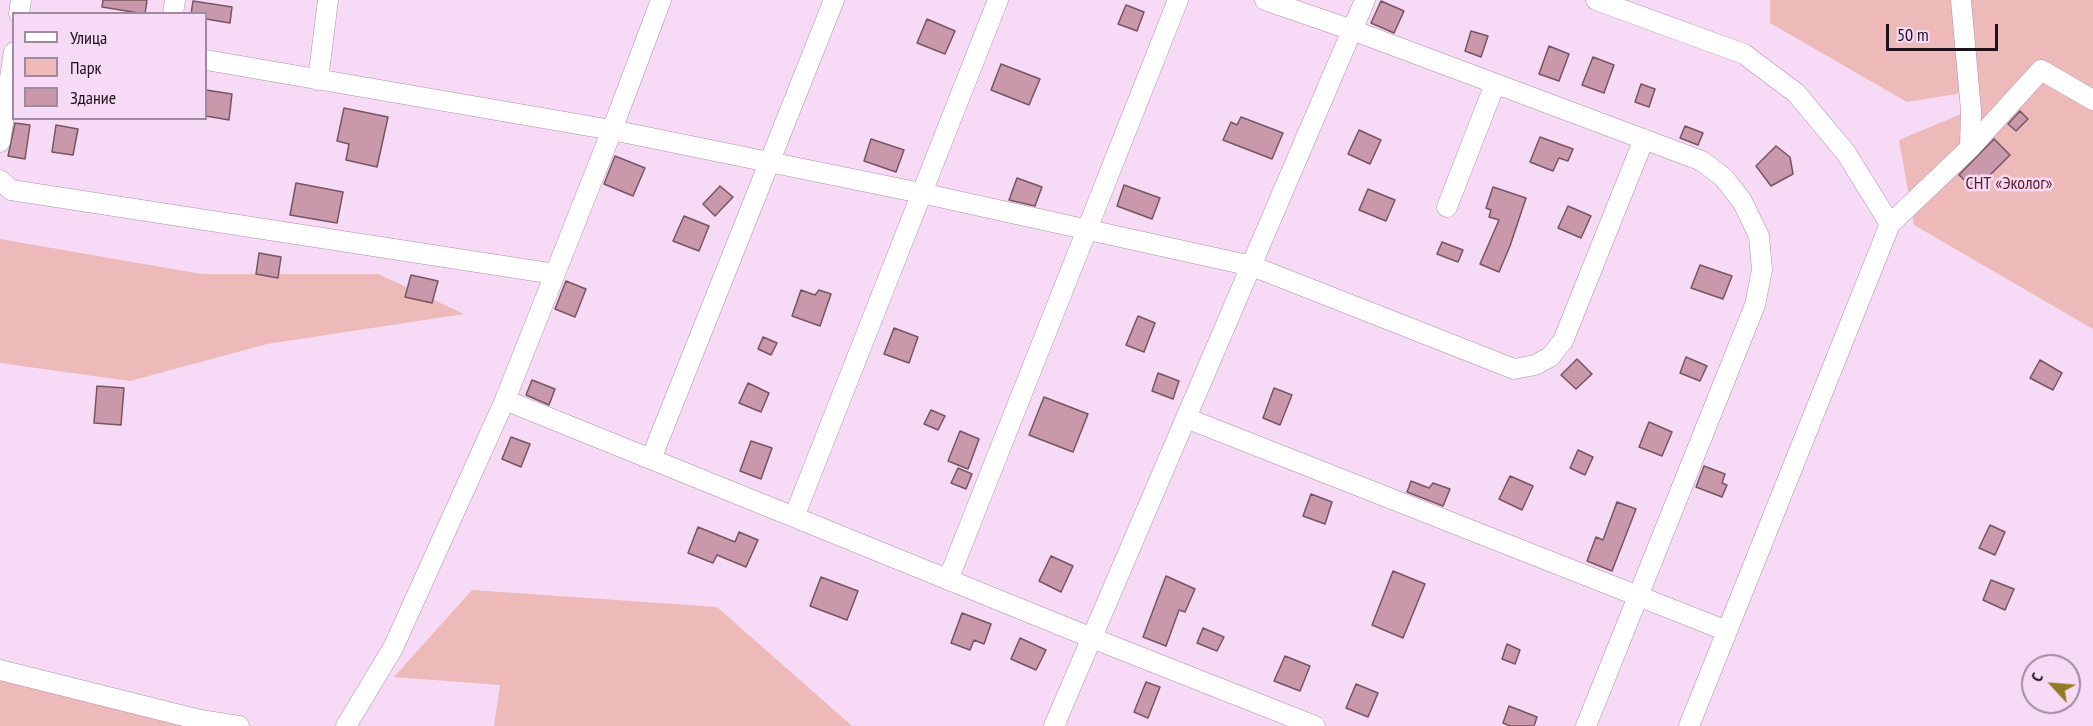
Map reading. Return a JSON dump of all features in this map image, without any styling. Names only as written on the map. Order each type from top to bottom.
[{"type":"street","points":[[318,80],[328,0]]},
{"type":"street","points":[[346,726],[393,648],[505,400],[661,0]]},
{"type":"street","points":[[651,459],[834,0]]},
{"type":"street","points":[[794,517],[998,0]]},
{"type":"street","points":[[948,580],[1178,0]]},
{"type":"street","points":[[1266,0],[1702,161],[1724,178],[1742,201],[1759,236],[1762,270],[1755,305],[1586,726]]},
{"type":"street","points":[[1054,726],[1365,0]]},
{"type":"street","points":[[1596,0],[1744,54],[1796,93],[1846,153],[1890,224]]},
{"type":"street","points":[[1961,0],[1971,110],[1970,148]]},
{"type":"street","points":[[207,60],[612,130],[1252,266],[1514,369],[1535,365],[1550,357],[1563,341],[1644,139]]},
{"type":"street","points":[[0,142],[12,65]]},
{"type":"street","points":[[1689,726],[1890,224],[1970,148],[2042,70],[2093,100]]},
{"type":"street","points":[[1447,207],[1495,84]]},
{"type":"street","points":[[0,180],[11,190],[555,274]]},
{"type":"street","points":[[505,400],[1315,726]]},
{"type":"street","points":[[1186,418],[1727,631]]},
{"type":"street","points":[[0,670],[200,720],[239,726]]},
{"type":"green space","name":"СНТ «Эколог»","points":[[1770,0],[2093,0],[2093,329],[1914,225],[1899,140],[1971,110],[1969,92],[1907,102],[1770,23]]},
{"type":"green space","points":[[0,239],[201,274],[378,274],[464,314],[267,344],[130,381],[0,363]]},
{"type":"green space","points":[[472,590],[717,607],[852,726],[494,726],[500,685],[394,677]]},
{"type":"green space","points":[[0,674],[252,726],[0,726]]},
{"type":"building","points":[[103,0],[147,0],[145,12],[102,7]]},
{"type":"building","points":[[193,1],[232,7],[230,23],[207,19],[207,12],[191,12]]},
{"type":"building","points":[[1381,1],[1404,11],[1394,33],[1371,23]]},
{"type":"building","points":[[1126,5],[1144,12],[1137,31],[1118,24]]},
{"type":"building","points":[[927,19],[955,31],[945,54],[917,43]]},
{"type":"building","points":[[1471,31],[1488,36],[1481,57],[1465,51]]},
{"type":"building","points":[[1549,46],[1569,54],[1559,81],[1539,74]]},
{"type":"building","points":[[1593,57],[1614,65],[1604,93],[1582,85]]},
{"type":"building","points":[[1001,64],[1040,79],[1029,105],[991,90]]},
{"type":"building","points":[[1641,84],[1655,89],[1649,107],[1635,102]]},
{"type":"building","points":[[207,90],[232,94],[229,120],[207,116]]},
{"type":"building","points":[[344,108],[388,117],[377,167],[346,160],[349,144],[337,141]]},
{"type":"building","points":[[2020,111],[2028,119],[2016,131],[2008,124]]},
{"type":"building","points":[[1241,117],[1283,133],[1272,159],[1223,140],[1231,122],[1237,125]]},
{"type":"building","points":[[15,123],[30,125],[25,159],[8,156]]},
{"type":"building","points":[[56,125],[78,129],[73,155],[52,152]]},
{"type":"building","points":[[1685,126],[1703,133],[1698,145],[1680,138]]},
{"type":"building","points":[[1359,130],[1381,140],[1370,164],[1348,154]]},
{"type":"building","points":[[1540,137],[1573,149],[1568,161],[1559,158],[1553,171],[1530,162]]},
{"type":"building","points":[[871,139],[904,150],[896,172],[864,161]]},
{"type":"building","points":[[1994,139],[2010,155],[1975,190],[1959,175]]},
{"type":"building","points":[[1776,146],[1790,157],[1793,174],[1771,186],[1756,166]]},
{"type":"building","points":[[615,156],[645,168],[633,196],[604,184]]},
{"type":"building","points":[[1017,178],[1042,187],[1035,206],[1009,200]]},
{"type":"building","points":[[296,183],[343,192],[337,223],[290,215]]},
{"type":"building","points":[[1124,185],[1160,198],[1152,219],[1117,206]]},
{"type":"building","points":[[720,186],[733,197],[715,216],[703,204]]},
{"type":"building","points":[[1493,187],[1526,198],[1499,272],[1480,264],[1499,220],[1489,217],[1491,210],[1486,208]]},
{"type":"building","points":[[1368,189],[1395,200],[1386,221],[1359,210]]},
{"type":"building","points":[[1568,206],[1591,216],[1581,238],[1558,228]]},
{"type":"building","points":[[684,216],[709,226],[699,251],[673,241]]},
{"type":"building","points":[[1442,242],[1463,250],[1458,262],[1437,254]]},
{"type":"building","points":[[259,253],[281,257],[278,278],[256,274]]},
{"type":"building","points":[[1700,265],[1732,276],[1723,299],[1691,288]]},
{"type":"building","points":[[411,275],[438,281],[432,303],[405,297]]},
{"type":"building","points":[[566,281],[586,289],[575,317],[555,309]]},
{"type":"building","points":[[801,290],[815,295],[819,290],[831,294],[820,326],[792,316]]},
{"type":"building","points":[[1138,316],[1155,323],[1144,352],[1126,345]]},
{"type":"building","points":[[894,328],[918,337],[909,363],[884,354]]},
{"type":"building","points":[[763,337],[777,343],[771,355],[758,349]]},
{"type":"building","points":[[1686,357],[1707,366],[1700,381],[1680,373]]},
{"type":"building","points":[[1577,359],[1592,374],[1576,389],[1561,375]]},
{"type":"building","points":[[2040,360],[2062,373],[2053,390],[2030,378]]},
{"type":"building","points":[[1158,373],[1179,381],[1173,399],[1152,391]]},
{"type":"building","points":[[532,380],[555,389],[549,405],[526,395]]},
{"type":"building","points":[[748,383],[769,393],[761,412],[739,403]]},
{"type":"building","points":[[97,386],[124,388],[121,425],[94,423]]},
{"type":"building","points":[[1274,388],[1292,395],[1280,425],[1263,418]]},
{"type":"building","points":[[1044,397],[1088,414],[1073,452],[1029,435]]},
{"type":"building","points":[[931,410],[945,416],[938,430],[924,424]]},
{"type":"building","points":[[1649,422],[1672,432],[1662,456],[1639,447]]},
{"type":"building","points":[[960,431],[979,439],[968,469],[948,461]]},
{"type":"building","points":[[511,437],[530,444],[521,467],[502,459]]},
{"type":"building","points":[[751,441],[772,448],[761,479],[740,471]]},
{"type":"building","points":[[1578,450],[1593,457],[1585,475],[1570,468]]},
{"type":"building","points":[[1704,466],[1725,474],[1722,483],[1727,485],[1722,497],[1696,487]]},
{"type":"building","points":[[958,468],[972,474],[966,489],[951,483]]},
{"type":"building","points":[[1510,476],[1533,486],[1522,510],[1499,499]]},
{"type":"building","points":[[1411,481],[1429,488],[1433,483],[1450,489],[1443,506],[1407,492]]},
{"type":"building","points":[[1311,494],[1332,502],[1325,524],[1303,516]]},
{"type":"building","points":[[1617,502],[1636,509],[1612,571],[1587,561],[1596,537],[1603,540]]},
{"type":"building","points":[[1990,525],[2005,532],[1995,555],[1979,548]]},
{"type":"building","points":[[698,527],[735,542],[739,532],[758,540],[746,567],[717,555],[713,563],[688,553]]},
{"type":"building","points":[[1051,556],[1073,566],[1061,592],[1039,581]]},
{"type":"building","points":[[1393,571],[1425,584],[1403,638],[1372,625]]},
{"type":"building","points":[[1166,576],[1195,589],[1185,612],[1179,610],[1166,646],[1143,637]]},
{"type":"building","points":[[821,577],[858,591],[847,620],[810,606]]},
{"type":"building","points":[[1991,580],[2014,589],[2005,610],[1983,600]]},
{"type":"building","points":[[962,613],[991,624],[984,644],[974,640],[970,650],[951,643]]},
{"type":"building","points":[[1203,628],[1224,637],[1217,651],[1197,643]]},
{"type":"building","points":[[1020,638],[1046,650],[1036,670],[1011,659]]},
{"type":"building","points":[[1507,644],[1520,650],[1515,664],[1502,659]]},
{"type":"building","points":[[1285,656],[1310,666],[1300,691],[1274,681]]},
{"type":"building","points":[[1146,682],[1160,687],[1148,718],[1134,712]]},
{"type":"building","points":[[1356,684],[1378,693],[1368,717],[1346,708]]},
{"type":"building","points":[[1509,706],[1537,717],[1534,726],[1510,726],[1503,723]]}]
